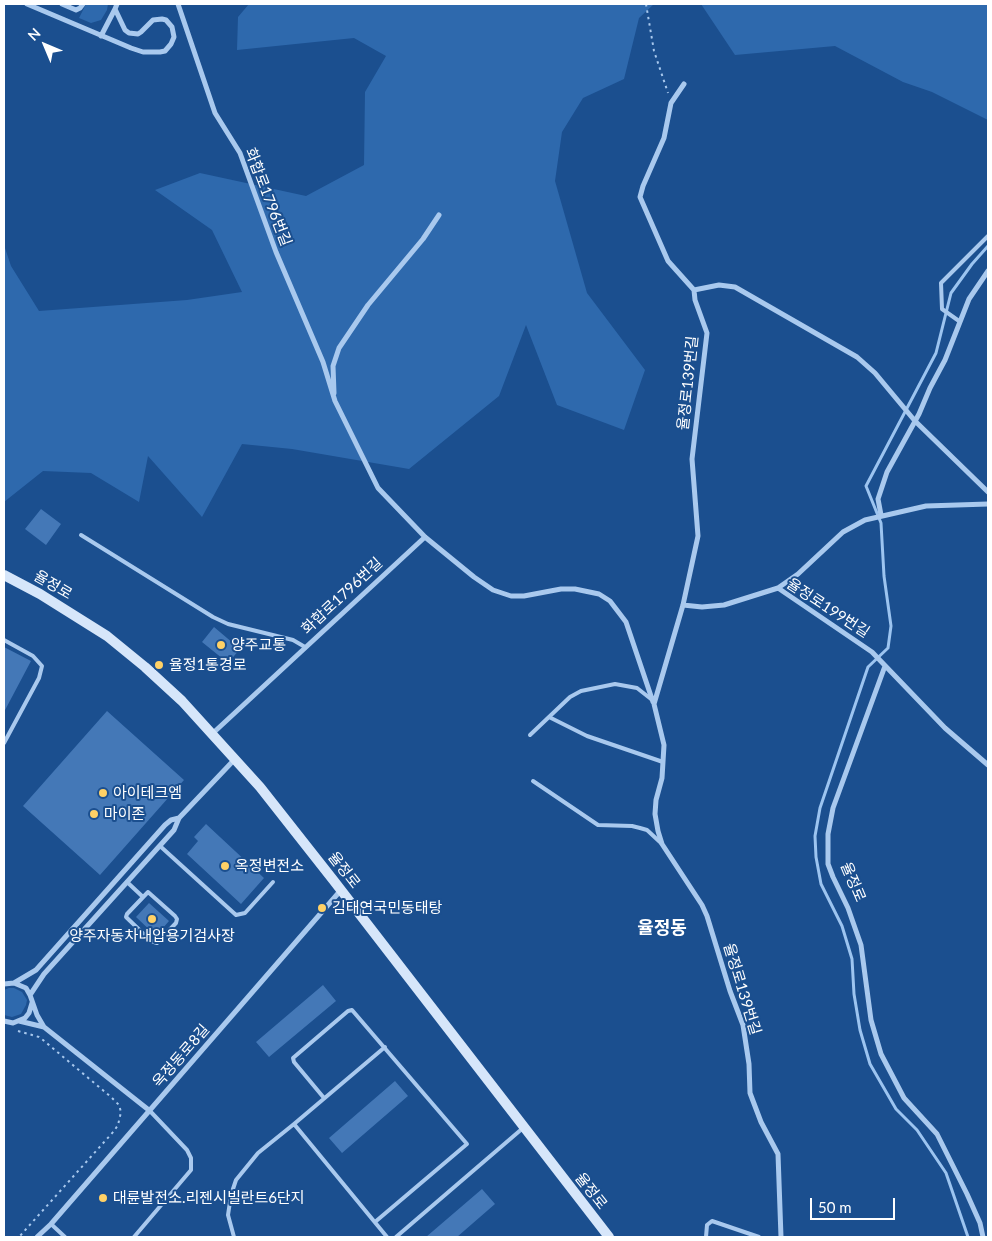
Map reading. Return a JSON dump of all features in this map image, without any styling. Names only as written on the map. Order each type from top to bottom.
[{"type":"main road","name":"율정로","points":[[4,575],[40,594],[107,636],[182,700],[260,787],[609,1237]]},
{"type":"street","points":[[28,4],[143,52],[165,51],[173,40],[172,27],[166,20],[157,18],[141,32],[133,34],[124,30],[121,26],[116,6]]},
{"type":"street","points":[[62,4],[76,10],[83,4]]},
{"type":"street","name":"화합로1796번길","points":[[178,4],[215,114],[240,152],[276,252],[323,362],[335,401],[378,488],[425,537],[493,590],[511,596],[524,596],[561,589],[575,589],[598,594],[610,601],[626,622],[654,703]]},
{"type":"street","points":[[102,36],[116,6]]},
{"type":"street","name":"율정로139번길","points":[[684,84],[672,103],[664,138],[640,197],[668,261],[694,290],[695,300],[707,332],[692,459],[698,536],[683,605],[654,703],[664,745],[662,778],[656,800],[655,814],[662,844],[704,911],[743,1025],[749,1064],[750,1093],[761,1122],[778,1154],[781,1237]]},
{"type":"street","name":"화합로1796번길","points":[[335,401],[333,366],[339,348],[368,305],[423,239],[439,216]]},
{"type":"street","points":[[881,515],[878,499],[887,472],[945,360],[969,300],[988,271]]},
{"type":"street","points":[[694,290],[719,285],[735,287],[857,357],[875,373],[914,420],[988,492]]},
{"type":"street","points":[[778,588],[798,574],[842,532],[865,520],[926,506],[988,504]]},
{"type":"street","name":"화합로1796번길","points":[[212,735],[425,537]]},
{"type":"street","name":"율정로199번길","points":[[683,605],[702,607],[724,605],[778,588],[872,652],[884,665]]},
{"type":"street","points":[[884,665],[945,728],[988,765]]},
{"type":"street","name":"율정로","points":[[884,665],[833,808],[828,834],[828,864],[832,877],[848,908],[861,945],[871,1020],[881,1054],[904,1098],[937,1134],[980,1223],[983,1237]]},
{"type":"street","points":[[4,1021],[13,1023],[19,1021],[29,1012],[31,997],[44,974],[174,830],[179,818],[234,760]]},
{"type":"street","points":[[14,983],[36,970],[166,823],[179,818]]},
{"type":"street","name":"옥정동로8길","points":[[37,1237],[51,1224],[150,1111],[341,890]]},
{"type":"street","points":[[5,983],[14,983],[26,988],[31,997],[36,1015],[44,1028],[150,1111]]},
{"type":"street","points":[[19,1021],[44,1028]]},
{"type":"lane","points":[[960,321],[942,309],[941,283],[988,236]]},
{"type":"lane","points":[[81,535],[213,617],[228,624],[293,640],[305,648]]},
{"type":"lane","points":[[4,640],[33,656],[42,666],[39,678],[4,743]]},
{"type":"lane","points":[[530,735],[577,692],[615,684],[637,688],[648,695],[654,703]]},
{"type":"lane","points":[[549,717],[587,736],[663,762]]},
{"type":"lane","name":"율정로139번길","points":[[533,781],[598,825],[632,826],[647,830],[662,844]]},
{"type":"lane","points":[[160,846],[236,915],[245,913],[273,882]]},
{"type":"lane","points":[[127,882],[143,897]]},
{"type":"lane","points":[[146,893],[150,893],[177,918],[176,923],[157,943],[151,941],[126,918],[127,914],[143,897],[146,893]]},
{"type":"lane","points":[[324,1098],[294,1062],[295,1055],[340,1017],[350,1010],[354,1011],[467,1144],[375,1222]]},
{"type":"lane","points":[[234,1237],[228,1215],[231,1195],[236,1180],[258,1153],[385,1047]]},
{"type":"lane","points":[[134,1237],[191,1170],[191,1158],[187,1150],[150,1111]]},
{"type":"lane","points":[[294,1124],[387,1237]]},
{"type":"lane","points":[[396,1237],[523,1128]]},
{"type":"lane","points":[[706,1237],[706,1225],[712,1220],[759,1237]]},
{"type":"lane","points":[[51,1224],[65,1237]]},
{"type":"path","points":[[646,4],[654,51],[672,103]]},
{"type":"path","points":[[16,1030],[43,1040],[111,1097],[119,1106],[121,1112],[118,1125],[114,1131],[19,1237]]},
{"type":"shaded area","points":[[86,4],[108,4],[101,20],[91,23],[79,18]]},
{"type":"shaded area","points":[[249,4],[654,4],[639,18],[624,79],[583,98],[562,132],[555,181],[587,293],[645,370],[624,430],[557,405],[526,325],[499,396],[409,469],[292,449],[242,444],[202,517],[148,456],[139,502],[91,473],[43,471],[4,502],[4,245],[11,266],[39,311],[187,300],[242,292],[212,230],[155,190],[200,173],[306,196],[364,165],[365,92],[386,56],[354,38],[237,50],[238,17]]},
{"type":"shaded area","points":[[701,4],[988,4],[988,120],[932,92],[903,82],[835,46],[735,55]]},
{"type":"shaded area","points":[[9,988],[22,992],[27,1000],[21,1014],[12,1017],[4,1015],[4,990]]},
{"type":"building","points":[[41,509],[61,524],[46,545],[25,529]]},
{"type":"building","name":"양주교통","points":[[214,627],[240,649],[228,663],[202,642]]},
{"type":"building","points":[[4,647],[31,661],[4,712]]},
{"type":"building","name":"아이테크엠","points":[[107,711],[184,780],[100,875],[23,806]]},
{"type":"building","name":"옥정변전소","points":[[206,824],[264,878],[241,904],[187,854],[198,841],[194,837]]},
{"type":"building","name":"양주자동차내압용기검사장","points":[[149,903],[169,921],[156,936],[136,917]]},
{"type":"building","points":[[323,985],[336,1001],[269,1057],[256,1042]]},
{"type":"building","points":[[395,1081],[408,1096],[342,1153],[329,1138]]},
{"type":"building","points":[[482,1189],[495,1204],[457,1237],[426,1237]]},
{"type":"waterway","points":[[968,1237],[946,1173],[917,1130],[896,1109],[870,1064],[860,1030],[854,994],[852,959],[842,926],[821,884],[816,857],[815,836],[820,808],[868,667],[888,648],[891,626],[884,576],[881,523],[866,486],[936,353],[951,293],[988,246]]},
{"type":"place","name":"양주교통","points":[[221,645]]},
{"type":"place","name":"율정1통경로","points":[[159,665]]},
{"type":"place","name":"아이테크엠","points":[[103,793]]},
{"type":"place","name":"마이존","points":[[94,814]]},
{"type":"place","name":"옥정변전소","points":[[225,866]]},
{"type":"place","name":"김태연국민동태탕","points":[[322,908]]},
{"type":"place","name":"양주자동차내압용기검사장","points":[[152,919]]},
{"type":"place","name":"대륜발전소.리젠시빌란트6단지","points":[[103,1198]]},
{"type":"district","name":"율정동","points":[[662,928]]}]
